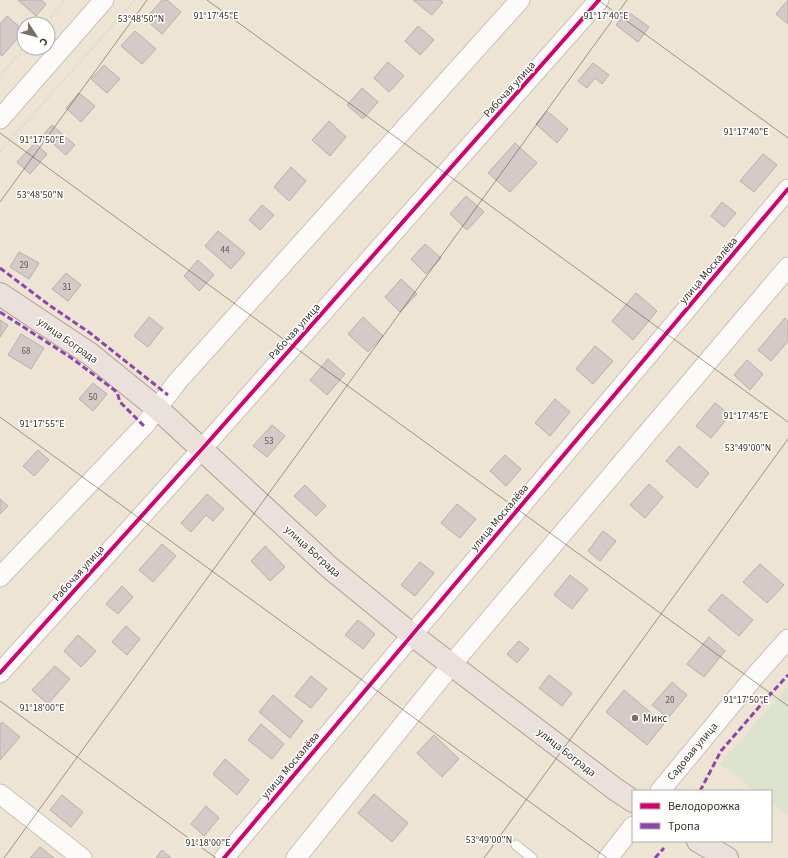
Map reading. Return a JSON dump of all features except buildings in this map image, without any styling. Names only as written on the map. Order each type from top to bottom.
[{"type":"main road","name":"улица Бограда","points":[[0,294],[90,354],[158,409],[329,568],[412,634],[615,789],[632,800]]},
{"type":"main road","points":[[700,842],[727,858]]},
{"type":"street","points":[[0,119],[104,0]]},
{"type":"street","points":[[0,577],[144,426],[177,382],[520,0]]},
{"type":"street","name":"Рабочая улица","points":[[0,673],[202,449],[599,0]]},
{"type":"street","name":"улица Москалёва","points":[[224,858],[788,189]]},
{"type":"street","points":[[296,858],[452,664],[788,267]]},
{"type":"street","name":"Садовая улица","points":[[661,790],[755,676],[788,639]]},
{"type":"street","points":[[0,794],[82,858]]},
{"type":"street","points":[[608,858],[632,827]]},
{"type":"lane","points":[[516,845],[532,858]]},
{"type":"path","points":[[51,16],[66,0]]},
{"type":"path","points":[[0,151],[135,0]]},
{"type":"path","points":[[0,75],[17,56]]},
{"type":"green space","points":[[788,686],[788,815],[772,803],[772,790],[755,790],[720,764]]},
{"type":"marked path","points":[[0,268],[49,305],[90,333],[168,395]]},
{"type":"marked path","points":[[0,312],[70,357],[117,392],[120,402],[144,426]]},
{"type":"marked path","points":[[701,790],[721,751],[788,675]]},
{"type":"marked path","points":[[655,858],[664,848]]},
{"type":"cycle path","points":[[0,673],[202,449],[599,0]]},
{"type":"cycle path","points":[[224,858],[788,189]]},
{"type":"place","name":"Микс","points":[[635,718]]}]
